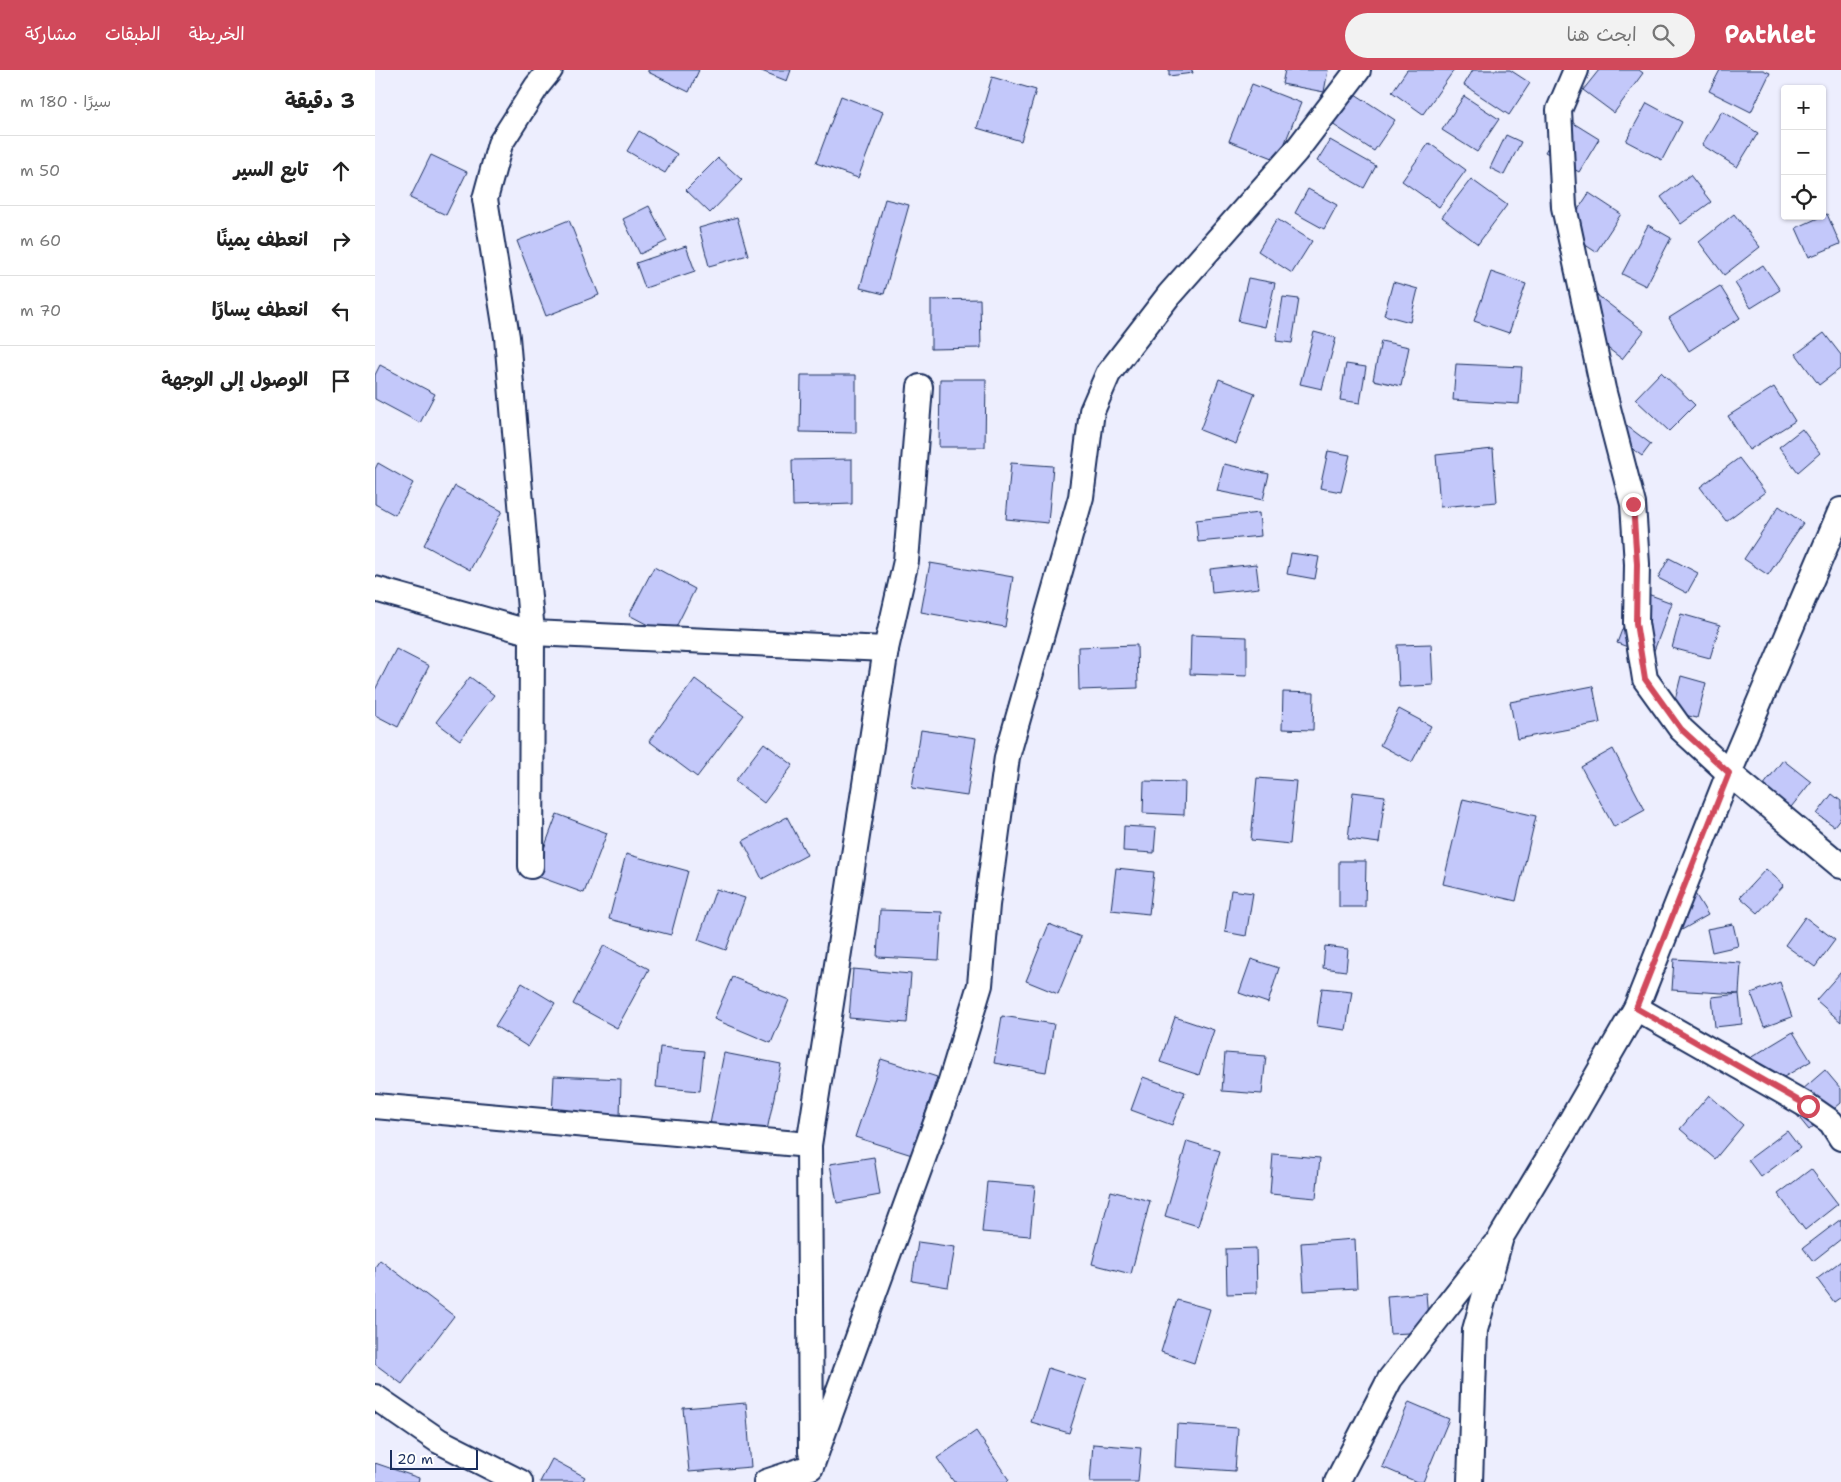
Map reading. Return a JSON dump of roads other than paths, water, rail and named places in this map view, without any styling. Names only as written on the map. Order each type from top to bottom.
[{"type":"street","points":[[531,866],[532,633],[507,337],[485,198],[499,144],[537,86],[550,70]]},
{"type":"street","points":[[812,1475],[949,1087],[980,985],[987,905],[1007,757],[1081,497],[1092,412],[1109,374],[1163,303],[1297,152],[1358,70]]},
{"type":"street","points":[[1576,70],[1559,110],[1564,207],[1603,389],[1633,504],[1637,564],[1636,623],[1645,679],[1681,729],[1729,773],[1841,866]]},
{"type":"street","points":[[812,1475],[809,1145],[885,648],[906,561],[920,387]]},
{"type":"street","points":[[1337,1482],[1390,1379],[1501,1237],[1636,1008],[1729,773],[1841,510]]},
{"type":"street","points":[[375,589],[532,633],[885,648]]},
{"type":"street","points":[[1636,1008],[1808,1106],[1831,1122],[1841,1138]]},
{"type":"street","points":[[375,1106],[809,1145]]},
{"type":"street","points":[[1470,1482],[1475,1330],[1501,1237]]},
{"type":"street","points":[[375,1397],[439,1441],[520,1482]]},
{"type":"street","points":[[766,1482],[812,1475]]}]
